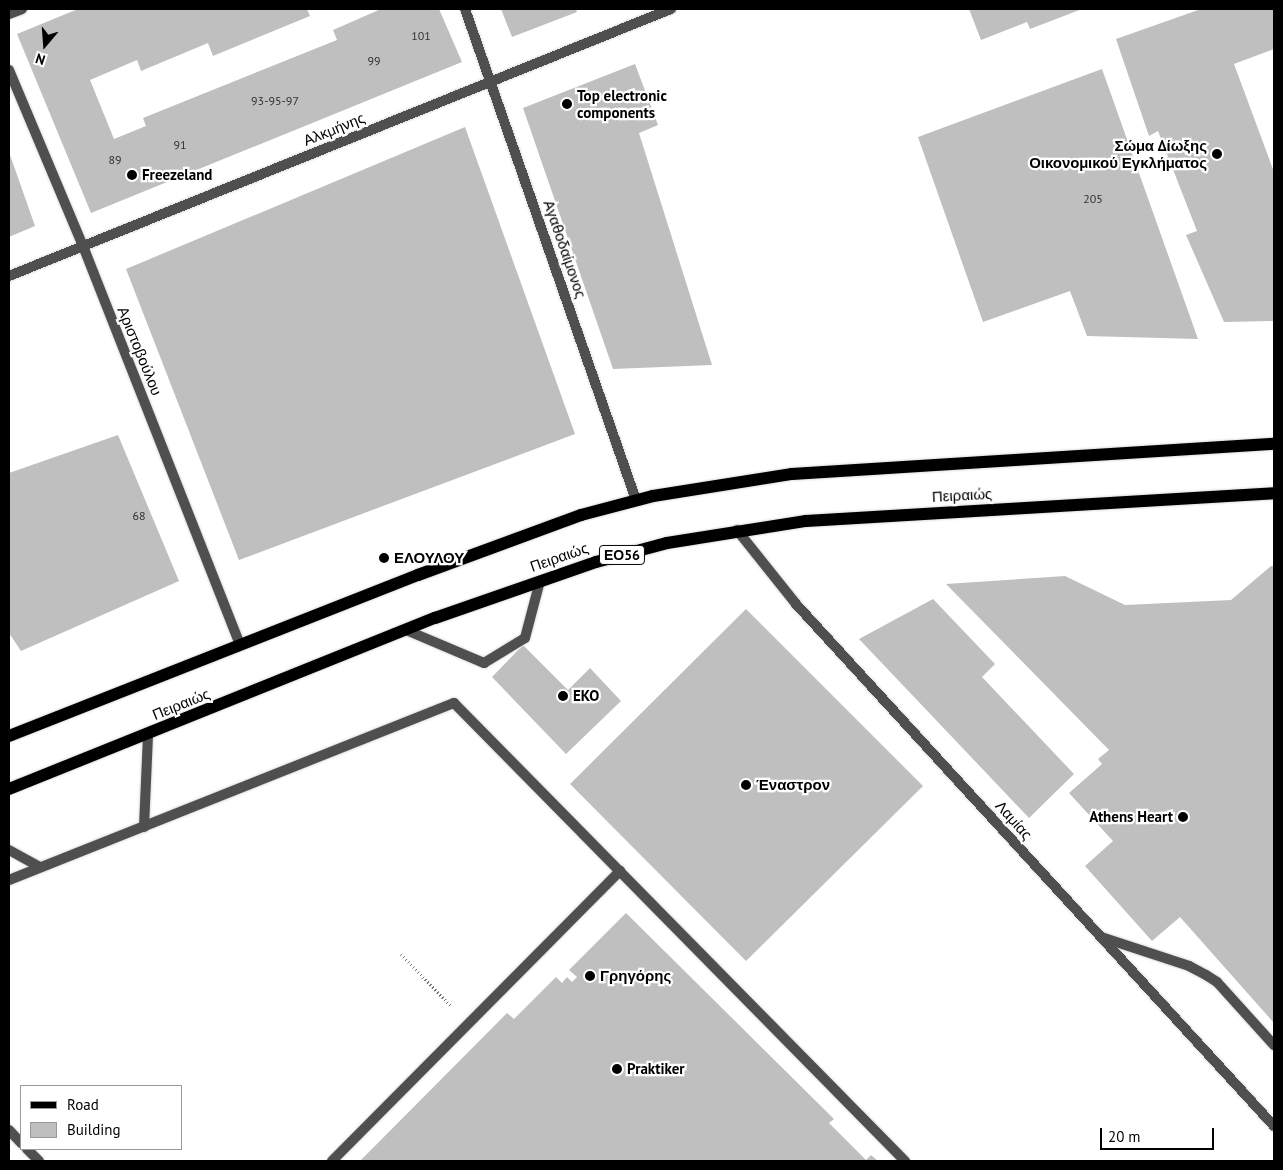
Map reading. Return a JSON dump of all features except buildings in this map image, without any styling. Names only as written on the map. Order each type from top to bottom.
[{"type":"main road","points":[[9,736],[503,543],[581,515],[636,500],[792,474],[1274,444]]},
{"type":"main road","name":"Πειραιώς","points":[[9,789],[406,630],[540,581],[667,543],[806,520],[1274,493]]},
{"type":"street","points":[[9,14],[22,9]]},
{"type":"street","name":"Αγαθοδαίμονος","points":[[466,9],[636,500]]},
{"type":"street","name":"Αλκμήνης","points":[[9,276],[671,9]]},
{"type":"street","name":"Αριστοβούλου","points":[[9,70],[83,246],[240,645]]},
{"type":"street","name":"Λαμίας","points":[[737,530],[796,604],[1274,1126]]},
{"type":"street","points":[[406,630],[484,663],[525,638],[540,581]]},
{"type":"street","points":[[9,880],[454,703],[905,1161]]},
{"type":"street","points":[[144,826],[148,734]]},
{"type":"street","points":[[9,850],[40,868]]},
{"type":"street","points":[[332,1161],[620,872]]},
{"type":"street","points":[[1101,937],[1206,975],[1217,982],[1274,1045]]},
{"type":"street","points":[[9,1130],[20,1142]]},
{"type":"street","points":[[28,1150],[38,1161]]},
{"type":"path","points":[[402,954],[468,1024]]},
{"type":"place","name":"Top electronic components","points":[[567,104]]},
{"type":"place","name":"Σώμα Δίωξης Οικονομικού Εγκλήματος","points":[[1217,154]]},
{"type":"place","name":"Freezeland","points":[[132,175]]},
{"type":"place","name":"ΕΛΟΥΛΟΥ","points":[[384,558]]},
{"type":"place","name":"EKO","points":[[563,696]]},
{"type":"place","name":"Έναστρον","points":[[746,785]]},
{"type":"place","name":"Athens Heart","points":[[1183,817]]},
{"type":"place","name":"Γρηγόρης","points":[[590,976]]},
{"type":"place","name":"Praktiker","points":[[617,1069]]}]
